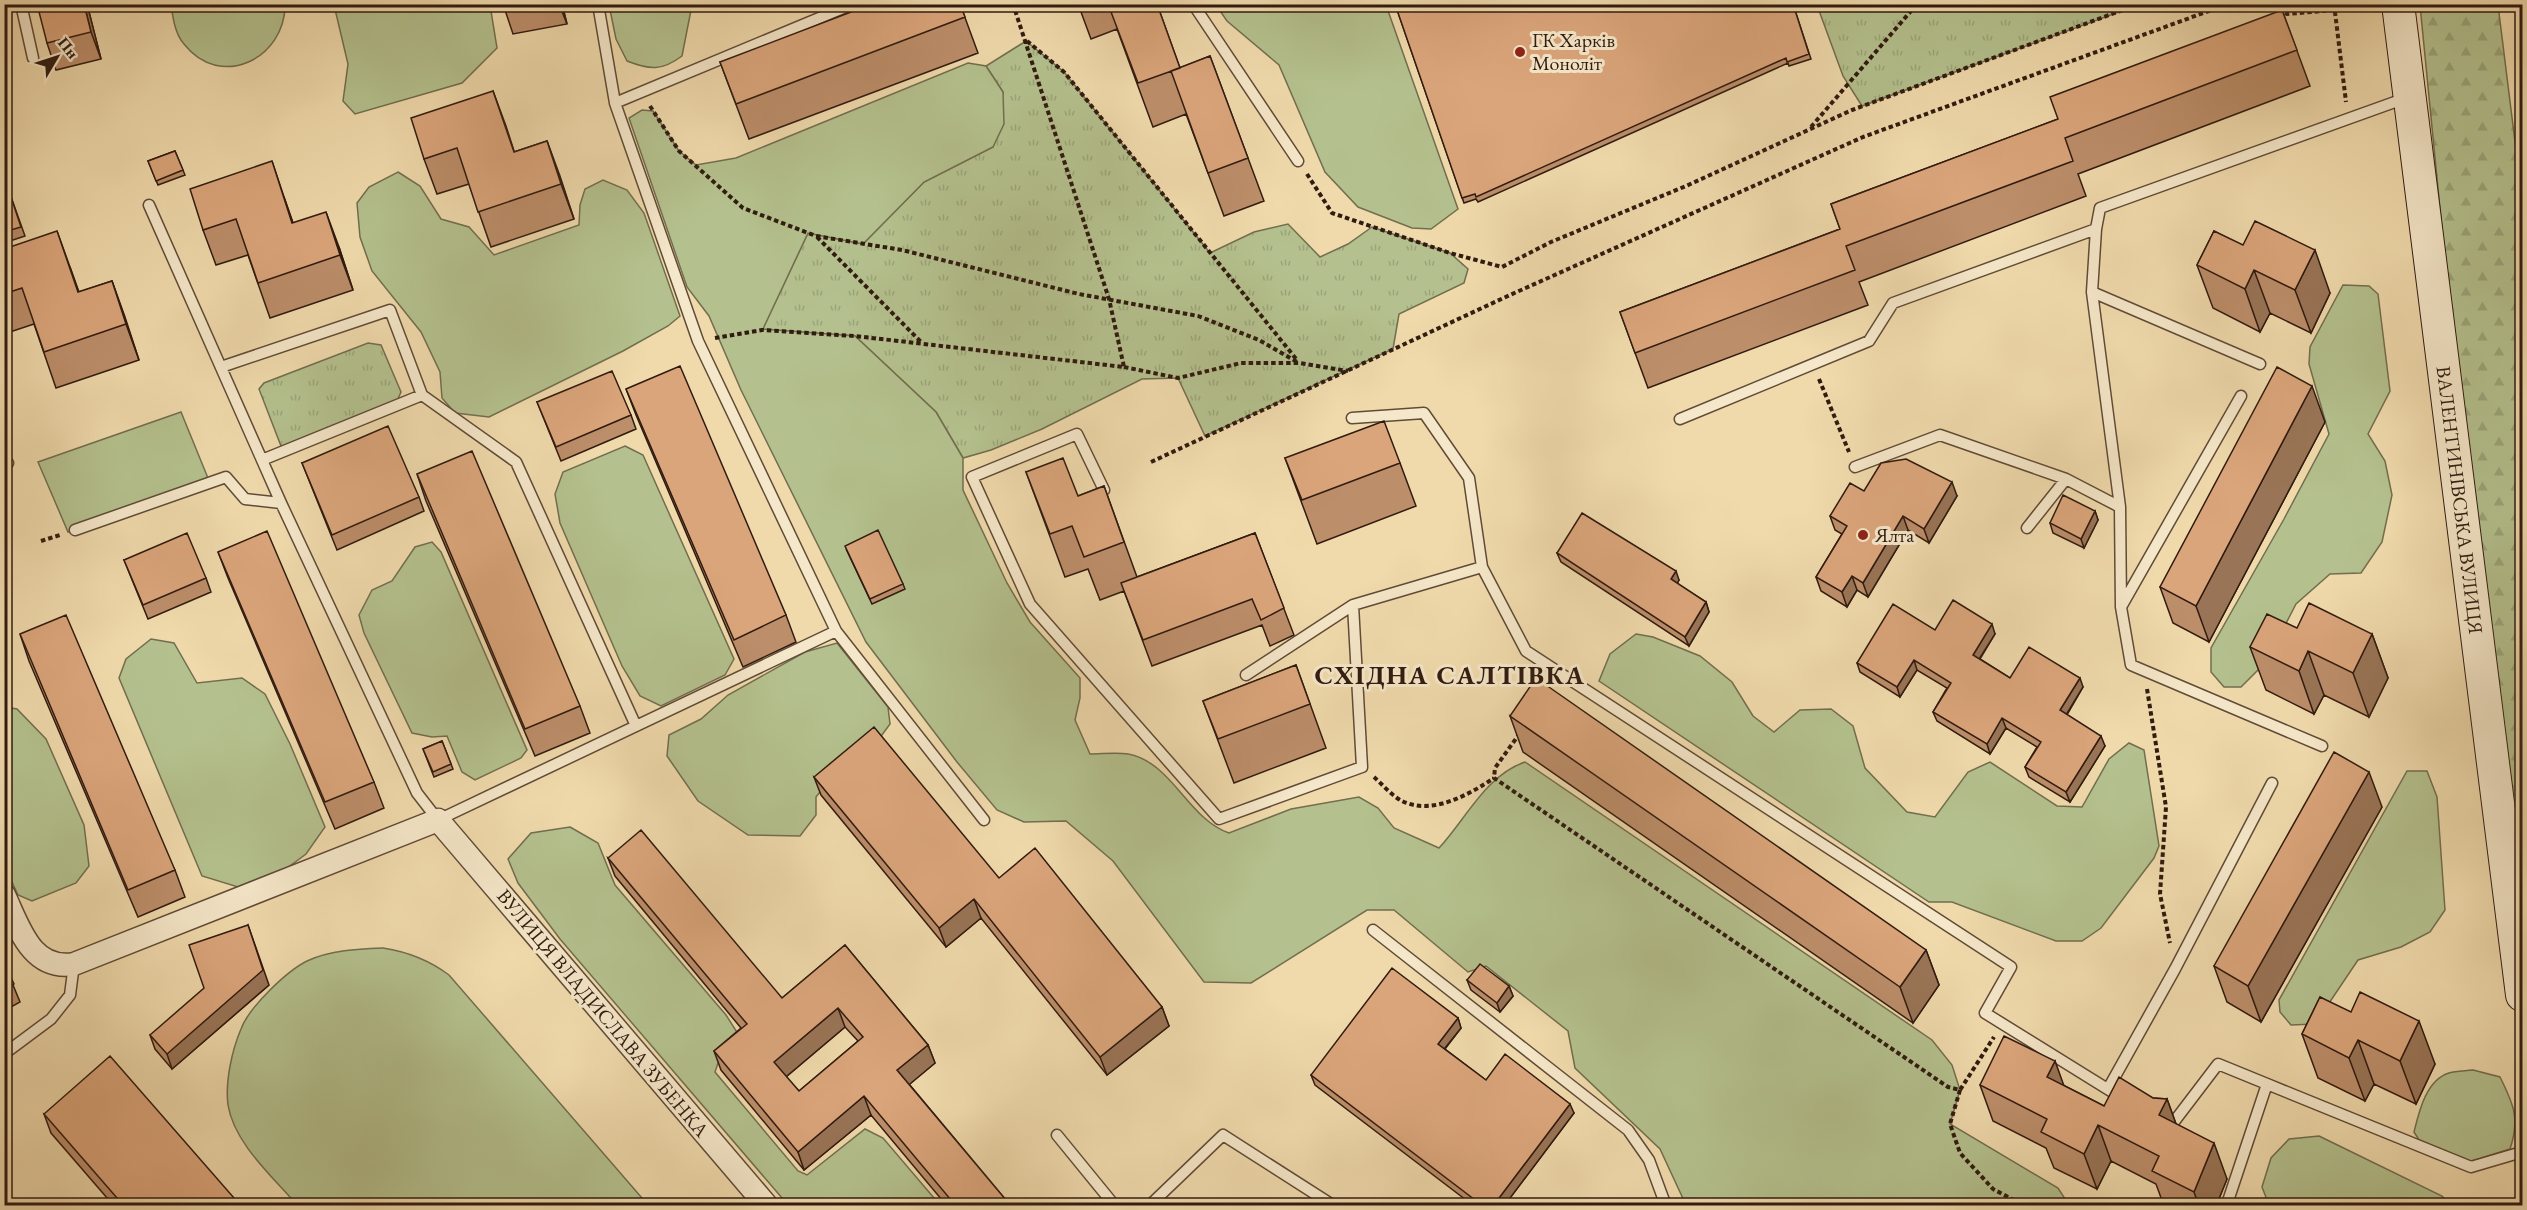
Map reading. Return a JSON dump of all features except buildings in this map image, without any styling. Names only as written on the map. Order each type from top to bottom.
[{"type":"street","name":"ВАЛЕНТИНІВСЬКА ВУЛИЦЯ","points":[[2398,4],[2523,995]]},
{"type":"street","points":[[4,895],[32,949],[48,963],[74,964],[438,820]]},
{"type":"street","name":"ВУЛИЦЯ ВЛАДИСЛАВА ЗУБЕНКА","points":[[438,820],[767,1206]]},
{"type":"lane","points":[[21,4],[33,58]]},
{"type":"lane","points":[[598,4],[615,103],[698,341],[836,631],[984,820]]},
{"type":"lane","points":[[615,103],[853,4]]},
{"type":"lane","points":[[1193,4],[1298,161]]},
{"type":"lane","points":[[2322,746],[2131,665],[2121,607],[2120,507],[2092,292],[2096,229],[2100,208],[2409,97]]},
{"type":"lane","points":[[149,205],[281,503],[417,793],[438,820],[836,631]]},
{"type":"lane","points":[[1680,419],[1869,341],[1893,303],[2096,229]]},
{"type":"lane","points":[[2092,292],[2260,364]]},
{"type":"lane","points":[[221,367],[390,310],[422,395],[516,462],[636,726]]},
{"type":"lane","points":[[262,460],[422,395]]},
{"type":"lane","points":[[2121,607],[2241,396]]},
{"type":"lane","points":[[1352,418],[1424,413],[1469,478],[1482,567],[1526,651],[2012,968],[1985,1013],[2135,1106]]},
{"type":"lane","points":[[1104,490],[1077,434],[972,477],[1030,604],[1219,819],[1362,767],[1353,605]]},
{"type":"lane","points":[[1855,467],[1940,435],[2066,479],[2120,507]]},
{"type":"lane","points":[[75,530],[226,477],[245,499],[281,503]]},
{"type":"lane","points":[[2027,528],[2066,479]]},
{"type":"lane","points":[[1246,675],[1353,605],[1482,567]]},
{"type":"lane","points":[[2108,1089],[2175,969],[2271,783]]},
{"type":"lane","points":[[1373,930],[1628,1130],[1649,1160],[1666,1206]]},
{"type":"lane","points":[[4,1054],[51,1019],[70,995],[74,964]]},
{"type":"lane","points":[[2152,1117],[2170,1128],[2218,1064],[2471,1167],[2523,1152]]},
{"type":"lane","points":[[2228,1205],[2268,1084]]},
{"type":"lane","points":[[1057,1135],[1115,1206]]},
{"type":"lane","points":[[1149,1206],[1223,1135],[1334,1206]]},
{"type":"path","points":[[1013,4],[1109,299],[1124,367]]},
{"type":"path","points":[[1808,130],[1917,4]]},
{"type":"path","points":[[1298,161],[1332,213],[1450,253],[1502,267],[1551,242],[1686,186],[1852,110],[2139,4]]},
{"type":"path","points":[[1151,462],[1863,137],[2228,4]]},
{"type":"path","points":[[2272,4],[2287,14],[2335,7],[2348,119]]},
{"type":"path","points":[[1026,41],[1064,72],[1299,363]]},
{"type":"path","points":[[640,92],[679,151],[743,208],[816,236],[902,250],[1109,299],[1198,316],[1259,340],[1299,363]]},
{"type":"path","points":[[816,236],[922,344]]},
{"type":"path","points":[[698,341],[762,330],[922,344],[1124,367],[1178,378],[1241,363],[1299,363],[1348,371]]},
{"type":"path","points":[[1813,364],[1855,467]]},
{"type":"path","points":[[2145,670],[2166,807],[2160,894],[2175,969]]},
{"type":"path","points":[[1362,767],[1403,802],[1436,807],[1473,792],[1494,778],[1496,768],[1522,730]]},
{"type":"path","points":[[1494,778],[1948,1087],[1960,1090]]},
{"type":"path","points":[[2002,1024],[1960,1090],[1950,1124],[1960,1152],[1993,1188],[2025,1206]]},
{"type":"green space","points":[[1817,4],[2138,5],[1862,106],[1843,76]]},
{"type":"green space","points":[[171,5],[285,5],[282,24],[274,40],[263,53],[248,62],[232,66],[215,65],[199,58],[184,44],[176,31]]},
{"type":"green space","points":[[334,5],[490,5],[497,48],[462,83],[355,114],[343,101],[348,64]]},
{"type":"green space","points":[[609,5],[692,5],[682,56],[656,68],[627,61],[616,39]]},
{"type":"green space","points":[[1216,5],[1386,5],[1458,209],[1431,229],[1412,228],[1358,207],[1325,172],[1279,65],[1227,21]]},
{"type":"green space","points":[[2420,5],[2498,5],[2522,198],[2522,877],[2442,229]]},
{"type":"green space","points":[[1026,41],[1064,72],[1210,253],[1254,232],[1288,224],[1320,257],[1348,244],[1372,227],[1450,253],[1468,269],[1464,283],[1399,314],[1393,349],[1205,436],[1178,378],[1142,379],[1042,429],[991,450],[963,458],[936,412],[855,336],[762,330],[808,233],[863,244],[924,182],[993,147],[1003,92],[986,66]]},
{"type":"green space","points":[[968,63],[986,66],[1003,92],[1004,124],[993,147],[924,182],[863,244],[808,233],[763,329],[855,336],[936,412],[963,458],[963,490],[1007,583],[1030,622],[1080,678],[1080,698],[1075,720],[1090,754],[1123,753],[1143,759],[1157,768],[1202,816],[1229,833],[1291,809],[1359,797],[1378,808],[1394,828],[1439,848],[1488,787],[1511,768],[1525,762],[1932,1040],[1952,1065],[1960,1090],[1950,1124],[2058,1188],[2069,1205],[1686,1205],[1660,1149],[1575,1068],[1568,1031],[1486,966],[1468,972],[1394,910],[1367,910],[1251,983],[1204,982],[1113,861],[1066,821],[1024,822],[997,810],[957,762],[866,642],[741,390],[709,316],[687,287],[629,118],[642,110],[653,111],[679,151],[696,165],[736,158]]},
{"type":"green space","points":[[398,172],[420,186],[441,219],[469,227],[494,255],[579,225],[580,205],[585,189],[603,180],[627,190],[644,213],[680,316],[668,326],[623,351],[489,417],[455,413],[442,398],[440,372],[421,332],[372,271],[360,237],[357,203],[369,187]]},
{"type":"green space","points":[[2343,285],[2369,286],[2378,294],[2390,391],[2368,434],[2385,461],[2392,495],[2382,542],[2361,573],[2330,574],[2296,604],[2266,662],[2241,687],[2224,687],[2211,672],[2211,648],[2329,434],[2309,364],[2310,347]]},
{"type":"green space","points":[[368,343],[381,345],[401,392],[397,401],[287,447],[281,446],[259,389],[264,383]]},
{"type":"green space","points":[[181,412],[210,483],[68,532],[38,462]]},
{"type":"green space","points":[[625,446],[643,455],[734,659],[725,675],[661,706],[640,696],[622,666],[560,523],[555,494],[563,472]]},
{"type":"green space","points":[[432,542],[441,552],[527,750],[521,758],[475,780],[462,772],[447,736],[432,737],[412,733],[364,633],[359,615],[372,590],[392,581],[415,547]]},
{"type":"green space","points":[[1636,634],[1653,637],[1700,656],[1732,682],[1753,716],[1774,732],[1800,710],[1831,709],[1853,726],[1865,768],[1907,812],[1935,817],[1968,772],[1990,762],[2057,806],[2082,807],[2109,759],[2129,743],[2144,750],[2159,846],[2154,858],[2101,928],[2082,941],[2056,941],[1952,902],[1929,902],[1599,681],[1610,654]]},
{"type":"green space","points":[[151,639],[174,643],[197,683],[242,678],[265,694],[290,744],[325,827],[306,854],[287,868],[238,887],[202,876],[119,678],[126,659]]},
{"type":"green space","points":[[837,643],[888,707],[890,724],[879,739],[833,775],[816,797],[816,815],[800,836],[748,835],[698,801],[667,756],[669,735],[701,719],[728,695],[805,652]]},
{"type":"green space","points":[[5,707],[17,709],[46,739],[84,825],[89,866],[76,883],[32,901],[18,895],[5,867]]},
{"type":"green space","points":[[2407,771],[2427,771],[2437,797],[2445,910],[2430,932],[2401,947],[2358,960],[2315,1024],[2291,1025],[2280,1012],[2279,1000]]},
{"type":"green space","points":[[570,827],[598,843],[615,885],[726,1015],[740,1037],[718,1063],[715,1072],[798,1171],[807,1175],[865,1129],[883,1138],[940,1205],[788,1205],[560,939],[518,883],[508,859],[531,833]]},
{"type":"green space","points":[[383,948],[418,957],[449,975],[648,1205],[297,1205],[246,1146],[232,1119],[228,1105],[228,1086],[232,1056],[238,1037],[245,1020],[260,1000],[279,981],[307,961],[335,952]]},
{"type":"green space","points":[[2473,1070],[2500,1077],[2512,1104],[2515,1129],[2510,1149],[2469,1162],[2419,1140],[2414,1132],[2425,1098],[2435,1082],[2449,1073]]},
{"type":"green space","points":[[2319,1136],[2442,1196],[2451,1205],[2269,1205],[2262,1187],[2271,1158],[2289,1139]]},
{"type":"place","name":"ГК Харків Моноліт","points":[[1520,52]]},
{"type":"place","name":"Ялта","points":[[1863,535]]},
{"type":"district","name":"СХІДНА САЛТІВКА","points":[[1450,675]]}]
